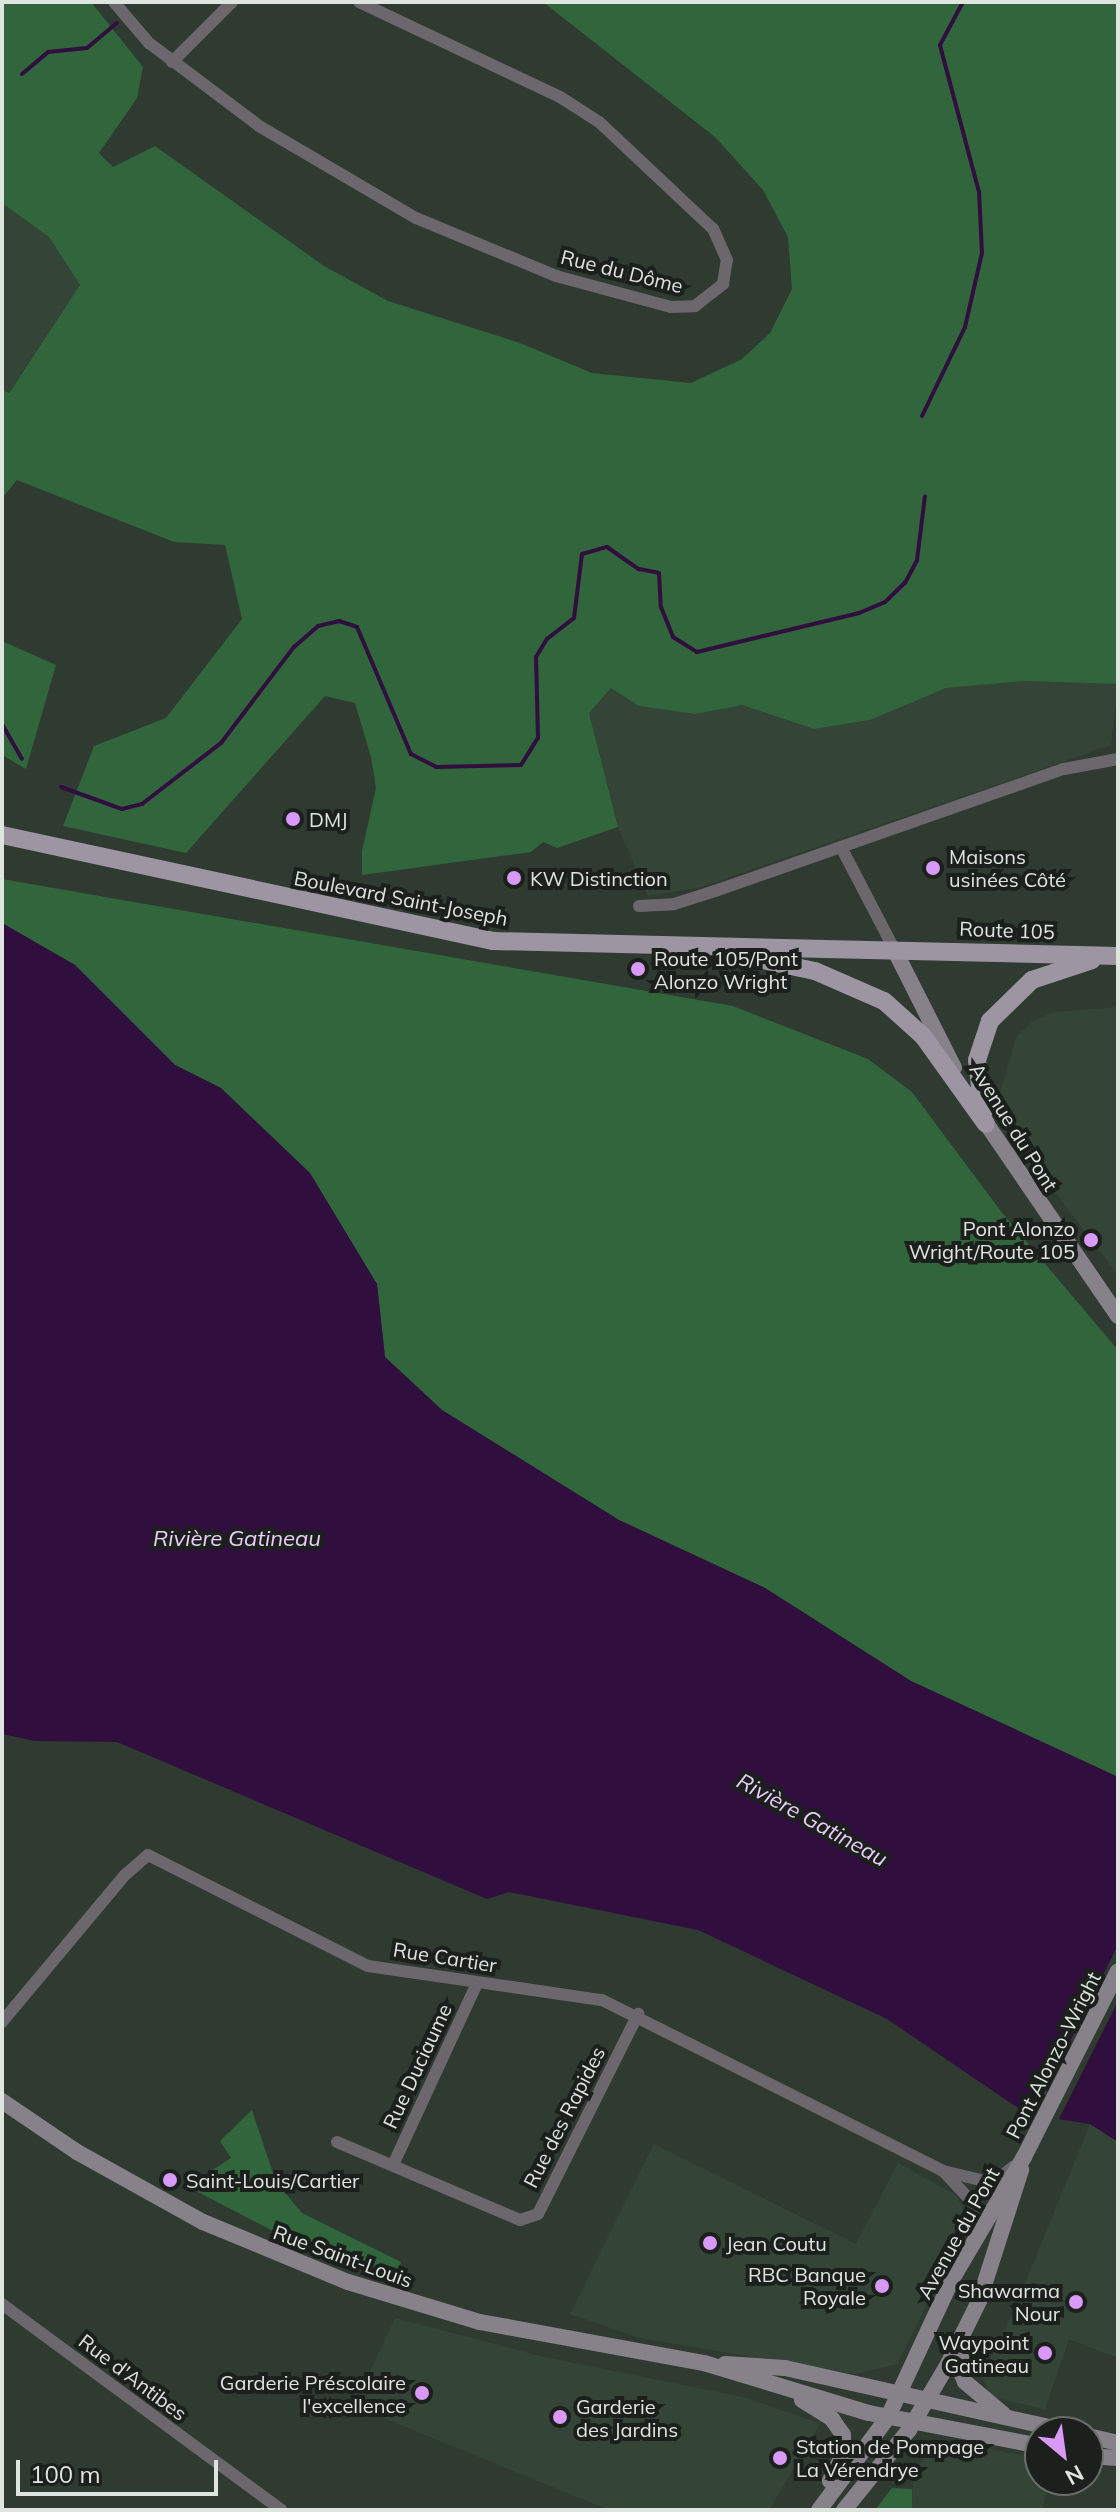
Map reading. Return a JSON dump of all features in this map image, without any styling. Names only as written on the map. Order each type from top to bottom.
[{"type":"main road","name":"Boulevard Saint-Joseph","points":[[2,835],[493,941],[595,946],[894,949]]},
{"type":"main road","points":[[595,946],[758,957],[864,990],[923,1036],[986,1124]]},
{"type":"main road","name":"Route 105","points":[[894,949],[1114,956]]},
{"type":"main road","name":"Avenue du Pont","points":[[894,949],[986,1124],[1118,1316]]},
{"type":"main road","points":[[986,1124],[977,1060],[997,1012],[1032,980],[1114,956]]},
{"type":"main road","name":"Pont Alonzo-Wright","points":[[1024,2157],[1118,1971]]},
{"type":"main road","name":"Rue Saint-Louis","points":[[2,2101],[77,2152],[203,2222],[303,2265],[480,2322],[704,2363],[785,2368],[898,2397],[1024,2421]]},
{"type":"main road","name":"Avenue du Pont","points":[[819,2510],[888,2417],[975,2237],[1024,2157]]},
{"type":"main road","name":"Avenue du Pont","points":[[844,2510],[914,2422],[979,2301],[1024,2157]]},
{"type":"main road","points":[[979,2301],[960,2370],[972,2391],[1005,2417]]},
{"type":"main road","name":"Rue Saint-Louis","points":[[704,2363],[787,2391],[888,2417],[1024,2443]]},
{"type":"main road","points":[[787,2391],[832,2419],[843,2435],[840,2465],[810,2510]]},
{"type":"street","name":"Rue du Dôme","points":[[114,2],[172,62],[259,126],[368,194],[536,269],[683,308],[706,300],[723,284],[727,260],[713,229],[599,122],[560,97],[359,2]]},
{"type":"street","points":[[172,62],[232,2]]},
{"type":"street","points":[[639,906],[674,904],[1064,769],[1118,759]]},
{"type":"street","points":[[841,847],[894,949]]},
{"type":"street","name":"Rue Cartier","points":[[2,2022],[125,1875],[148,1855],[368,1966],[602,2000],[638,2014],[943,2171],[993,2183],[1024,2157]]},
{"type":"street","name":"Rue Duciaume","points":[[393,2165],[477,1983]]},
{"type":"street","name":"Rue des Rapides","points":[[337,2142],[520,2220],[538,2214],[638,2014]]},
{"type":"street","name":"Rue Cartier","points":[[943,2171],[973,2203],[975,2237]]},
{"type":"street","name":"Rue d'Antibes","points":[[2,2304],[281,2510]]},
{"type":"shaded area","points":[[2,203],[49,237],[80,285],[8,393],[2,390]]},
{"type":"shaded area","points":[[1024,681],[1118,684],[1111,745],[701,887],[648,896],[618,827],[589,712],[611,688],[695,714],[741,705],[814,729],[870,720],[946,688]]},
{"type":"shaded area","points":[[1118,1007],[1118,1275],[1029,1158],[1002,1110],[1001,1090],[1016,1037],[1033,1021],[1053,1012]]},
{"type":"shaded area","points":[[1090,2124],[1118,2142],[1118,2358],[1069,2339],[1045,2409],[992,2397],[981,2376],[1013,2313]]},
{"type":"shaded area","points":[[654,2144],[856,2244],[898,2163],[956,2195],[969,2220],[897,2364],[855,2374],[640,2338],[570,2314]]},
{"type":"shaded area","points":[[395,2318],[544,2357],[747,2398],[820,2424],[769,2510],[609,2510],[354,2406]]},
{"type":"shaded area","points":[[951,2441],[1024,2456],[1024,2496],[1046,2496],[1042,2510],[912,2510],[913,2484],[928,2446]]},
{"type":"green space","points":[[2,2],[91,2],[143,67],[137,98],[99,153],[113,167],[155,146],[324,266],[388,301],[520,343],[592,373],[691,383],[742,359],[770,333],[792,289],[788,237],[763,190],[715,137],[543,2],[1118,2],[1118,684],[1024,681],[946,688],[870,720],[814,729],[742,705],[695,714],[639,706],[611,688],[589,713],[618,827],[557,848],[543,842],[531,852],[362,875],[362,851],[376,788],[371,757],[355,703],[325,696],[186,853],[63,826],[94,746],[166,718],[242,619],[225,545],[174,542],[17,480],[2,498],[2,390],[9,393],[80,285],[49,237],[2,203]]},
{"type":"green space","points":[[2,641],[56,665],[26,769],[2,755]]},
{"type":"green space","points":[[2,879],[733,1006],[868,1059],[912,1092],[1003,1214],[1118,1350],[1118,1777],[911,1681],[765,1588],[619,1520],[442,1410],[385,1357],[377,1284],[221,1088],[175,1065],[75,965],[2,923]]},
{"type":"green space","points":[[252,2110],[276,2182],[302,2213],[401,2262],[398,2274],[355,2263],[275,2232],[198,2192],[211,2171],[231,2158],[220,2141]]},
{"type":"green space","points":[[892,2488],[912,2489],[912,2510],[875,2510]]},
{"type":"water","name":"Rivière Gatineau","points":[[2,923],[75,965],[175,1065],[221,1088],[310,1173],[377,1284],[385,1357],[442,1410],[619,1520],[765,1588],[911,1681],[1118,1777],[1118,2142],[1090,2124],[1027,2114],[887,2019],[698,1930],[509,1892],[487,1899],[117,1742],[35,1741],[2,1734]]},
{"type":"pier","points":[[1118,1945],[1118,2001],[1057,2123],[1031,2119]]},
{"type":"waterway","points":[[922,416],[965,327],[982,253],[979,192],[940,45],[963,2]]},
{"type":"waterway","points":[[22,74],[48,52],[87,48],[117,23]]},
{"type":"waterway","points":[[61,787],[122,809],[142,804],[221,743],[294,647],[318,626],[339,621],[357,627],[411,754],[436,767],[521,765],[538,738],[536,657],[547,639],[574,618],[582,554],[607,547],[639,569],[659,573],[661,607],[673,637],[697,652],[859,613],[885,602],[905,583],[917,560],[925,496]]},
{"type":"waterway","points":[[2,724],[22,759]]},
{"type":"place","name":"DMJ","points":[[293,819]]},
{"type":"place","name":"Maisons usinées Côté","points":[[933,868]]},
{"type":"place","name":"KW Distinction","points":[[514,878]]},
{"type":"place","name":"Route 105/Pont Alonzo Wright","points":[[638,969]]},
{"type":"place","name":"Pont Alonzo Wright/Route 105","points":[[1091,1240]]},
{"type":"place","name":"Saint-Louis/Cartier","points":[[170,2180]]},
{"type":"place","name":"Jean Coutu","points":[[710,2243]]},
{"type":"place","name":"RBC Banque Royale","points":[[882,2286]]},
{"type":"place","name":"Shawarma Nour","points":[[1076,2302]]},
{"type":"place","name":"Waypoint Gatineau","points":[[1045,2353]]},
{"type":"place","name":"Garderie Préscolaire l'excellence","points":[[422,2393]]},
{"type":"place","name":"Garderie des Jardins","points":[[560,2417]]},
{"type":"place","name":"Station de Pompage La Vérendrye","points":[[780,2458]]}]
